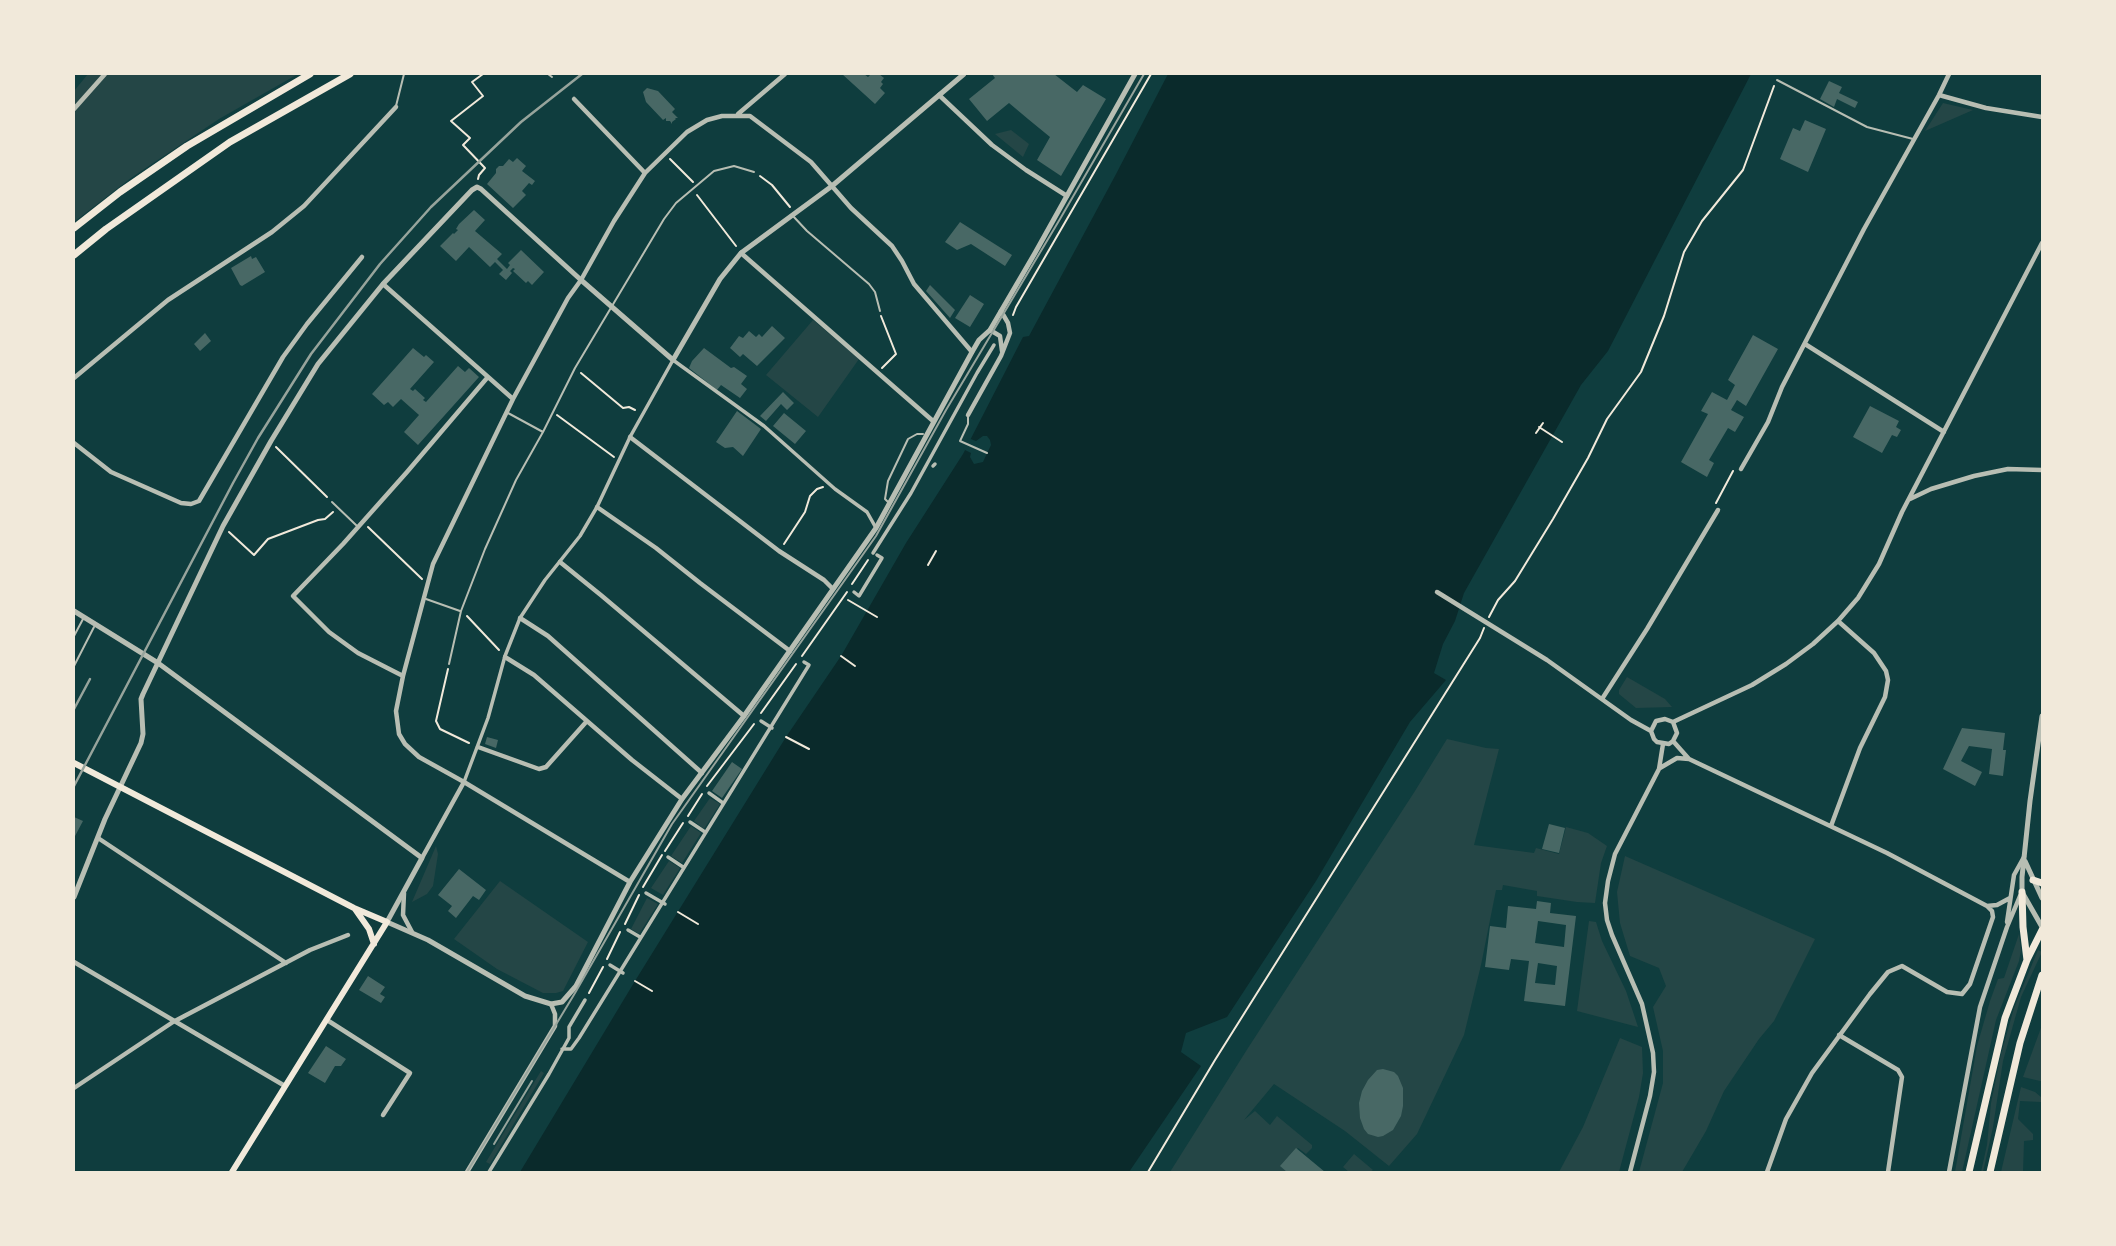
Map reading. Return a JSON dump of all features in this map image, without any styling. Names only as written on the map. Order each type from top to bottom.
[{"type":"main road","points":[[74,228],[153,169],[310,74]]},
{"type":"main road","points":[[74,255],[106,229],[230,142],[350,74]]},
{"type":"main road","points":[[74,763],[354,908],[387,922],[232,1172]]},
{"type":"main road","points":[[2033,880],[2042,883]]},
{"type":"main road","points":[[2022,891],[2026,960]]},
{"type":"main road","points":[[354,908],[369,929],[374,943]]},
{"type":"main road","points":[[1969,1172],[1999,1038],[2026,960],[2042,928]]},
{"type":"main road","points":[[1990,1172],[2020,1043],[2042,975]]},
{"type":"street","points":[[74,109],[105,74]]},
{"type":"street","points":[[737,114],[785,74]]},
{"type":"street","points":[[964,74],[832,186],[741,253],[720,279],[642,414],[597,508],[580,537],[532,598],[520,618],[464,782],[387,922],[412,932],[525,996],[551,1004],[562,1002],[576,985],[630,882],[682,799],[878,530],[888,503],[933,421],[979,340],[990,330],[1135,74]]},
{"type":"street","points":[[1741,469],[1768,422],[1782,387],[1864,229],[1949,74]]},
{"type":"street","points":[[939,95],[992,145],[1067,196]]},
{"type":"street","points":[[1939,95],[1986,108],[2042,117]]},
{"type":"street","points":[[574,99],[645,173]]},
{"type":"street","points":[[74,378],[168,300],[272,232],[304,205],[396,107]]},
{"type":"street","points":[[630,882],[419,757],[398,734],[396,711],[436,557],[513,399],[614,221],[645,173],[687,132],[707,120],[737,114],[750,116],[811,162],[851,208],[892,246],[914,284],[972,352]]},
{"type":"street","points":[[74,897],[105,819],[141,743],[141,699],[156,662],[223,526],[271,441],[318,364],[383,284],[477,187],[673,360],[764,426],[867,512],[878,530]]},
{"type":"street","points":[[1673,722],[1677,733],[1673,741],[1663,744],[1654,739],[1651,730],[1654,723],[1661,719],[1673,722],[1770,674],[1813,644],[1838,621],[1871,579],[2042,243]]},
{"type":"street","points":[[741,253],[933,421]]},
{"type":"street","points":[[74,443],[111,472],[181,503],[199,501],[288,350],[362,257]]},
{"type":"street","points":[[383,284],[513,399]]},
{"type":"street","points":[[968,415],[1010,333],[1001,311]]},
{"type":"street","points":[[990,330],[1000,336],[1002,351]]},
{"type":"street","points":[[1805,344],[1944,432]]},
{"type":"street","points":[[854,592],[859,596],[882,558],[875,554],[994,345]]},
{"type":"street","points":[[403,676],[358,653],[329,632],[293,596],[358,527],[487,378]]},
{"type":"street","points":[[630,437],[833,589]]},
{"type":"street","points":[[1910,500],[1941,486],[1974,476],[2008,469],[2042,470]]},
{"type":"street","points":[[597,508],[656,548],[790,651]]},
{"type":"street","points":[[1602,699],[1717,510]]},
{"type":"street","points":[[878,530],[888,530]]},
{"type":"street","points":[[560,562],[744,716]]},
{"type":"street","points":[[1437,592],[1547,660],[1631,720],[1651,730]]},
{"type":"street","points":[[74,611],[156,662],[422,859]]},
{"type":"street","points":[[520,618],[548,636],[702,773]]},
{"type":"street","points":[[1831,826],[1860,748],[1885,697],[1888,680],[1886,671],[1874,653],[1838,621]]},
{"type":"street","points":[[505,656],[534,676],[682,799]]},
{"type":"street","points":[[489,1172],[562,1049],[621,972],[808,665]]},
{"type":"street","points":[[1949,1172],[1980,1007],[2022,891],[2042,716]]},
{"type":"street","points":[[478,747],[539,769],[546,767],[587,721]]},
{"type":"street","points":[[761,721],[771,728]]},
{"type":"street","points":[[1673,741],[1689,759],[1887,853],[1992,911],[1993,918],[1970,984],[1962,994],[1947,992],[1902,966],[1895,968],[1870,994],[1812,1073],[1786,1119],[1767,1172]]},
{"type":"street","points":[[1630,1172],[1650,1096],[1654,1072],[1653,1054],[1642,1004],[1612,935],[1605,904],[1615,854],[1659,769],[1663,744]]},
{"type":"street","points":[[1659,769],[1677,758],[1689,759]]},
{"type":"street","points":[[709,793],[723,803]]},
{"type":"street","points":[[690,822],[705,832]]},
{"type":"street","points":[[98,838],[286,963]]},
{"type":"street","points":[[668,857],[683,867]]},
{"type":"street","points":[[2024,858],[2042,898]]},
{"type":"street","points":[[2007,927],[2014,875],[2024,858]]},
{"type":"street","points":[[405,889],[403,915],[412,932]]},
{"type":"street","points":[[2022,891],[2042,928]]},
{"type":"street","points":[[646,893],[664,903]]},
{"type":"street","points":[[1987,906],[1997,905],[2010,898]]},
{"type":"street","points":[[628,930],[640,937]]},
{"type":"street","points":[[74,1088],[173,1022],[310,950],[348,935]]},
{"type":"street","points":[[74,962],[286,1086]]},
{"type":"street","points":[[610,965],[621,972]]},
{"type":"street","points":[[562,1049],[571,1049],[574,1035],[569,1027],[585,1000]]},
{"type":"street","points":[[467,1172],[555,1026],[555,1014],[551,1004]]},
{"type":"street","points":[[327,1020],[410,1073],[383,1115]]},
{"type":"street","points":[[1839,1035],[1898,1070],[1902,1077],[1888,1172]]},
{"type":"lane","points":[[396,107],[404,74]]},
{"type":"lane","points":[[548,74],[552,77]]},
{"type":"lane","points":[[1777,80],[1867,127],[1913,139]]},
{"type":"lane","points":[[449,664],[461,611],[504,505],[575,368],[664,219],[676,203],[714,172],[734,166],[754,172]]},
{"type":"lane","points":[[793,214],[807,231],[869,284],[875,292],[880,311]]},
{"type":"lane","points":[[507,412],[543,432]]},
{"type":"lane","points":[[968,415],[968,424],[960,441],[987,453]]},
{"type":"lane","points":[[888,503],[885,499],[888,481],[908,439],[917,434],[926,434]]},
{"type":"lane","points":[[332,502],[358,527]]},
{"type":"lane","points":[[425,599],[461,611]]},
{"type":"lane","points":[[74,636],[84,617]]},
{"type":"lane","points":[[74,666],[96,625]]},
{"type":"path","points":[[477,187],[479,175],[485,169],[463,145],[470,138],[451,121],[483,96],[472,82],[483,74]]},
{"type":"path","points":[[1008,323],[1151,74]]},
{"type":"path","points":[[1148,1172],[1480,638],[1498,600],[1515,581],[1553,519],[1607,419],[1641,372],[1664,316],[1684,252],[1702,221],[1743,170],[1777,80]]},
{"type":"path","points":[[663,153],[697,185]]},
{"type":"path","points":[[754,172],[772,185],[793,214]]},
{"type":"path","points":[[692,188],[741,253]]},
{"type":"path","points":[[878,372],[896,354],[880,311]]},
{"type":"path","points":[[575,368],[623,408],[629,407],[642,414]]},
{"type":"path","points":[[553,412],[619,460]]},
{"type":"path","points":[[1536,433],[1543,422]]},
{"type":"path","points":[[1539,428],[1562,442]]},
{"type":"path","points":[[271,441],[332,502]]},
{"type":"path","points":[[1717,510],[1716,501],[1734,471],[1741,469]]},
{"type":"path","points":[[779,551],[805,512],[810,496],[817,489],[832,485]]},
{"type":"path","points":[[223,526],[254,555],[268,539],[318,520],[325,520],[338,508]]},
{"type":"path","points":[[362,521],[428,585]]},
{"type":"path","points":[[928,565],[936,551]]},
{"type":"path","points":[[844,597],[875,554]]},
{"type":"path","points":[[848,600],[877,617]]},
{"type":"path","points":[[461,611],[505,656]]},
{"type":"path","points":[[841,656],[855,666]]},
{"type":"path","points":[[449,664],[436,721],[440,729],[478,747]]},
{"type":"path","points":[[786,737],[809,749]]},
{"type":"path","points":[[678,912],[698,924]]},
{"type":"path","points":[[635,981],[652,991]]},
{"type":"shaded area","points":[[88,74],[298,74],[219,119],[131,178],[74,222],[74,91]]},
{"type":"shaded area","points":[[1168,74],[1751,74],[1608,351],[1581,385],[1464,593],[1434,673],[1446,680],[1410,722],[1316,881],[1227,1017],[1186,1033],[1181,1052],[1201,1066],[1129,1172],[520,1172],[635,981],[786,737],[841,656],[906,543],[963,454],[1023,337],[1029,336]]},
{"type":"shaded area","points":[[1943,103],[1973,110],[1925,131]]},
{"type":"shaded area","points":[[1011,130],[1029,144],[1023,157],[995,134]]},
{"type":"shaded area","points":[[813,320],[859,359],[818,417],[766,375]]},
{"type":"shaded area","points":[[1627,677],[1665,699],[1672,707],[1636,708],[1619,694]]},
{"type":"shaded area","points":[[1447,739],[1499,749],[1474,845],[1534,853],[1536,848],[1559,854],[1566,827],[1588,833],[1607,846],[1601,863],[1595,903],[1537,896],[1537,891],[1503,885],[1502,890],[1496,890],[1464,1035],[1417,1134],[1389,1166],[1345,1131],[1274,1084],[1244,1120],[1255,1111],[1270,1125],[1277,1116],[1312,1145],[1306,1154],[1298,1148],[1286,1162],[1298,1172],[1170,1172],[1248,1048]]},
{"type":"shaded area","points":[[710,798],[720,804],[704,829],[694,821]]},
{"type":"shaded area","points":[[691,826],[701,833],[682,863],[671,856]]},
{"type":"shaded area","points":[[436,846],[438,854],[433,886],[427,894],[412,902]]},
{"type":"shaded area","points":[[1625,856],[1815,939],[1774,1021],[1724,1091],[1706,1131],[1682,1172],[1639,1172],[1663,1083],[1663,1051],[1653,1007],[1666,986],[1659,968],[1630,956],[1620,923],[1617,892]]},
{"type":"shaded area","points":[[669,861],[680,868],[663,895],[651,888]]},
{"type":"shaded area","points":[[500,881],[588,942],[563,991],[543,993],[497,969],[454,939]]},
{"type":"shaded area","points":[[647,898],[658,904],[639,934],[631,929]]},
{"type":"shaded area","points":[[1589,921],[1596,922],[1626,991],[1638,1027],[1577,1011]]},
{"type":"shaded area","points":[[2019,934],[2019,961],[1996,1020],[1962,1172],[1955,1172],[1977,1046],[1998,979],[2004,978]]},
{"type":"shaded area","points":[[2038,950],[2042,952],[2021,997],[2003,1061],[1993,1127],[1981,1172],[2001,1054],[2014,1008]]},
{"type":"shaded area","points":[[2042,1025],[2042,1081],[2040,1081],[2023,1077]]},
{"type":"shaded area","points":[[1620,1038],[1642,1047],[1643,1073],[1619,1172],[1559,1172],[1583,1127]]},
{"type":"shaded area","points":[[541,1071],[544,1073],[490,1164],[486,1162]]},
{"type":"shaded area","points":[[2021,1087],[2041,1097],[2041,1102],[2020,1101],[2018,1119],[2033,1134],[2033,1140],[2024,1141],[2023,1172],[2001,1172]]},
{"type":"shaded area","points":[[1354,1154],[1373,1170],[1349,1172],[1343,1167]]},
{"type":"pier","points":[[987,436],[991,445],[983,462],[974,464],[971,453],[963,449],[968,438],[976,441]]},
{"type":"building","points":[[842,74],[864,74],[868,77],[871,74],[879,74],[884,78],[880,88],[885,93],[875,104]]},
{"type":"building","points":[[992,74],[1054,74],[1077,92],[1083,85],[1106,99],[1061,176],[1037,160],[1050,137],[1009,103],[987,121],[969,99],[995,78]]},
{"type":"building","points":[[1829,81],[1842,87],[1839,93],[1858,102],[1855,108],[1837,99],[1834,107],[1820,99]]},
{"type":"building","points":[[647,88],[658,91],[675,109],[672,112],[678,118],[675,118],[672,124],[666,121],[666,118],[663,120],[646,102],[643,92]]},
{"type":"building","points":[[1805,120],[1826,129],[1808,172],[1780,159],[1793,128],[1800,131]]},
{"type":"building","points":[[517,158],[526,166],[522,171],[535,181],[522,191],[526,195],[513,208],[487,184],[499,166],[503,166],[509,159],[513,162]]},
{"type":"building","points":[[474,210],[485,220],[475,231],[502,254],[497,259],[507,269],[510,265],[508,263],[521,250],[544,272],[532,285],[528,281],[526,283],[513,268],[506,280],[499,274],[503,270],[495,262],[490,267],[469,247],[456,261],[440,246],[458,230],[456,229],[459,224]]},
{"type":"building","points":[[960,222],[1012,255],[1005,266],[971,244],[957,250],[945,242]]},
{"type":"building","points":[[251,256],[252,259],[256,257],[265,272],[242,286],[231,268]]},
{"type":"building","points":[[930,285],[955,310],[950,318],[926,291]]},
{"type":"building","points":[[970,295],[984,304],[970,327],[955,318]]},
{"type":"building","points":[[772,326],[785,338],[757,366],[743,354],[740,357],[730,348],[739,336],[743,338],[749,331],[756,337],[759,334],[762,337]]},
{"type":"building","points":[[205,333],[211,341],[200,351],[194,344]]},
{"type":"building","points":[[1753,335],[1778,349],[1746,406],[1737,400],[1731,410],[1744,417],[1735,432],[1728,428],[1709,460],[1714,463],[1707,477],[1681,462],[1708,414],[1701,411],[1712,392],[1727,400],[1735,385],[1728,380]]},
{"type":"building","points":[[413,348],[434,362],[410,389],[415,389],[426,402],[458,366],[465,372],[469,368],[479,377],[418,445],[404,432],[419,415],[401,399],[393,407],[388,402],[384,405],[372,394]]},
{"type":"building","points":[[704,348],[747,376],[741,384],[747,389],[740,398],[721,385],[717,390],[689,368]]},
{"type":"building","points":[[783,392],[794,403],[787,410],[781,404],[766,421],[760,416]]},
{"type":"building","points":[[1870,406],[1899,421],[1896,427],[1901,430],[1897,437],[1892,435],[1882,453],[1853,437]]},
{"type":"building","points":[[737,411],[761,429],[743,456],[733,447],[725,448],[716,442]]},
{"type":"building","points":[[784,413],[806,431],[795,444],[773,426]]},
{"type":"building","points":[[1962,728],[2005,733],[2003,776],[1989,774],[1992,749],[1969,746],[1961,761],[1982,772],[1975,786],[1943,769]]},
{"type":"building","points":[[487,737],[498,740],[496,748],[485,744]]},
{"type":"building","points":[[732,762],[742,769],[722,798],[712,791]]},
{"type":"building","points":[[74,817],[83,821],[74,838]]},
{"type":"building","points":[[1549,824],[1565,828],[1559,853],[1542,849]]},
{"type":"building","points":[[459,869],[486,890],[479,900],[473,896],[456,918],[448,911],[452,906],[438,895]]},
{"type":"building","points":[[1537,901],[1551,903],[1550,913],[1576,916],[1565,1006],[1524,1001],[1529,961],[1511,959],[1509,970],[1485,967],[1490,926],[1506,928],[1508,906],[1536,909]],"holes":[[[1538,921],[1566,925],[1564,947],[1535,943]],[[1538,963],[1557,966],[1555,985],[1535,983]]]},
{"type":"building","points":[[368,976],[385,987],[380,994],[385,997],[381,1003],[359,990]]},
{"type":"building","points":[[326,1046],[346,1059],[341,1066],[335,1066],[325,1083],[308,1073]]},
{"type":"building","points":[[1383,1069],[1398,1076],[1403,1088],[1403,1106],[1393,1130],[1378,1137],[1368,1134],[1364,1129],[1359,1103],[1368,1080],[1377,1070]]},
{"type":"building","points":[[1296,1148],[1325,1172],[1287,1172],[1280,1166]]},
{"type":"tram line","points":[[467,1172],[575,993],[672,824],[876,536],[946,410],[1144,74]]},
{"type":"tram line","points":[[494,1144],[532,1081]]},
{"type":"railway","points":[[74,786],[233,483],[311,354],[380,264],[431,207],[521,122],[582,74]]},
{"type":"railway","points":[[74,709],[90,679]]}]
